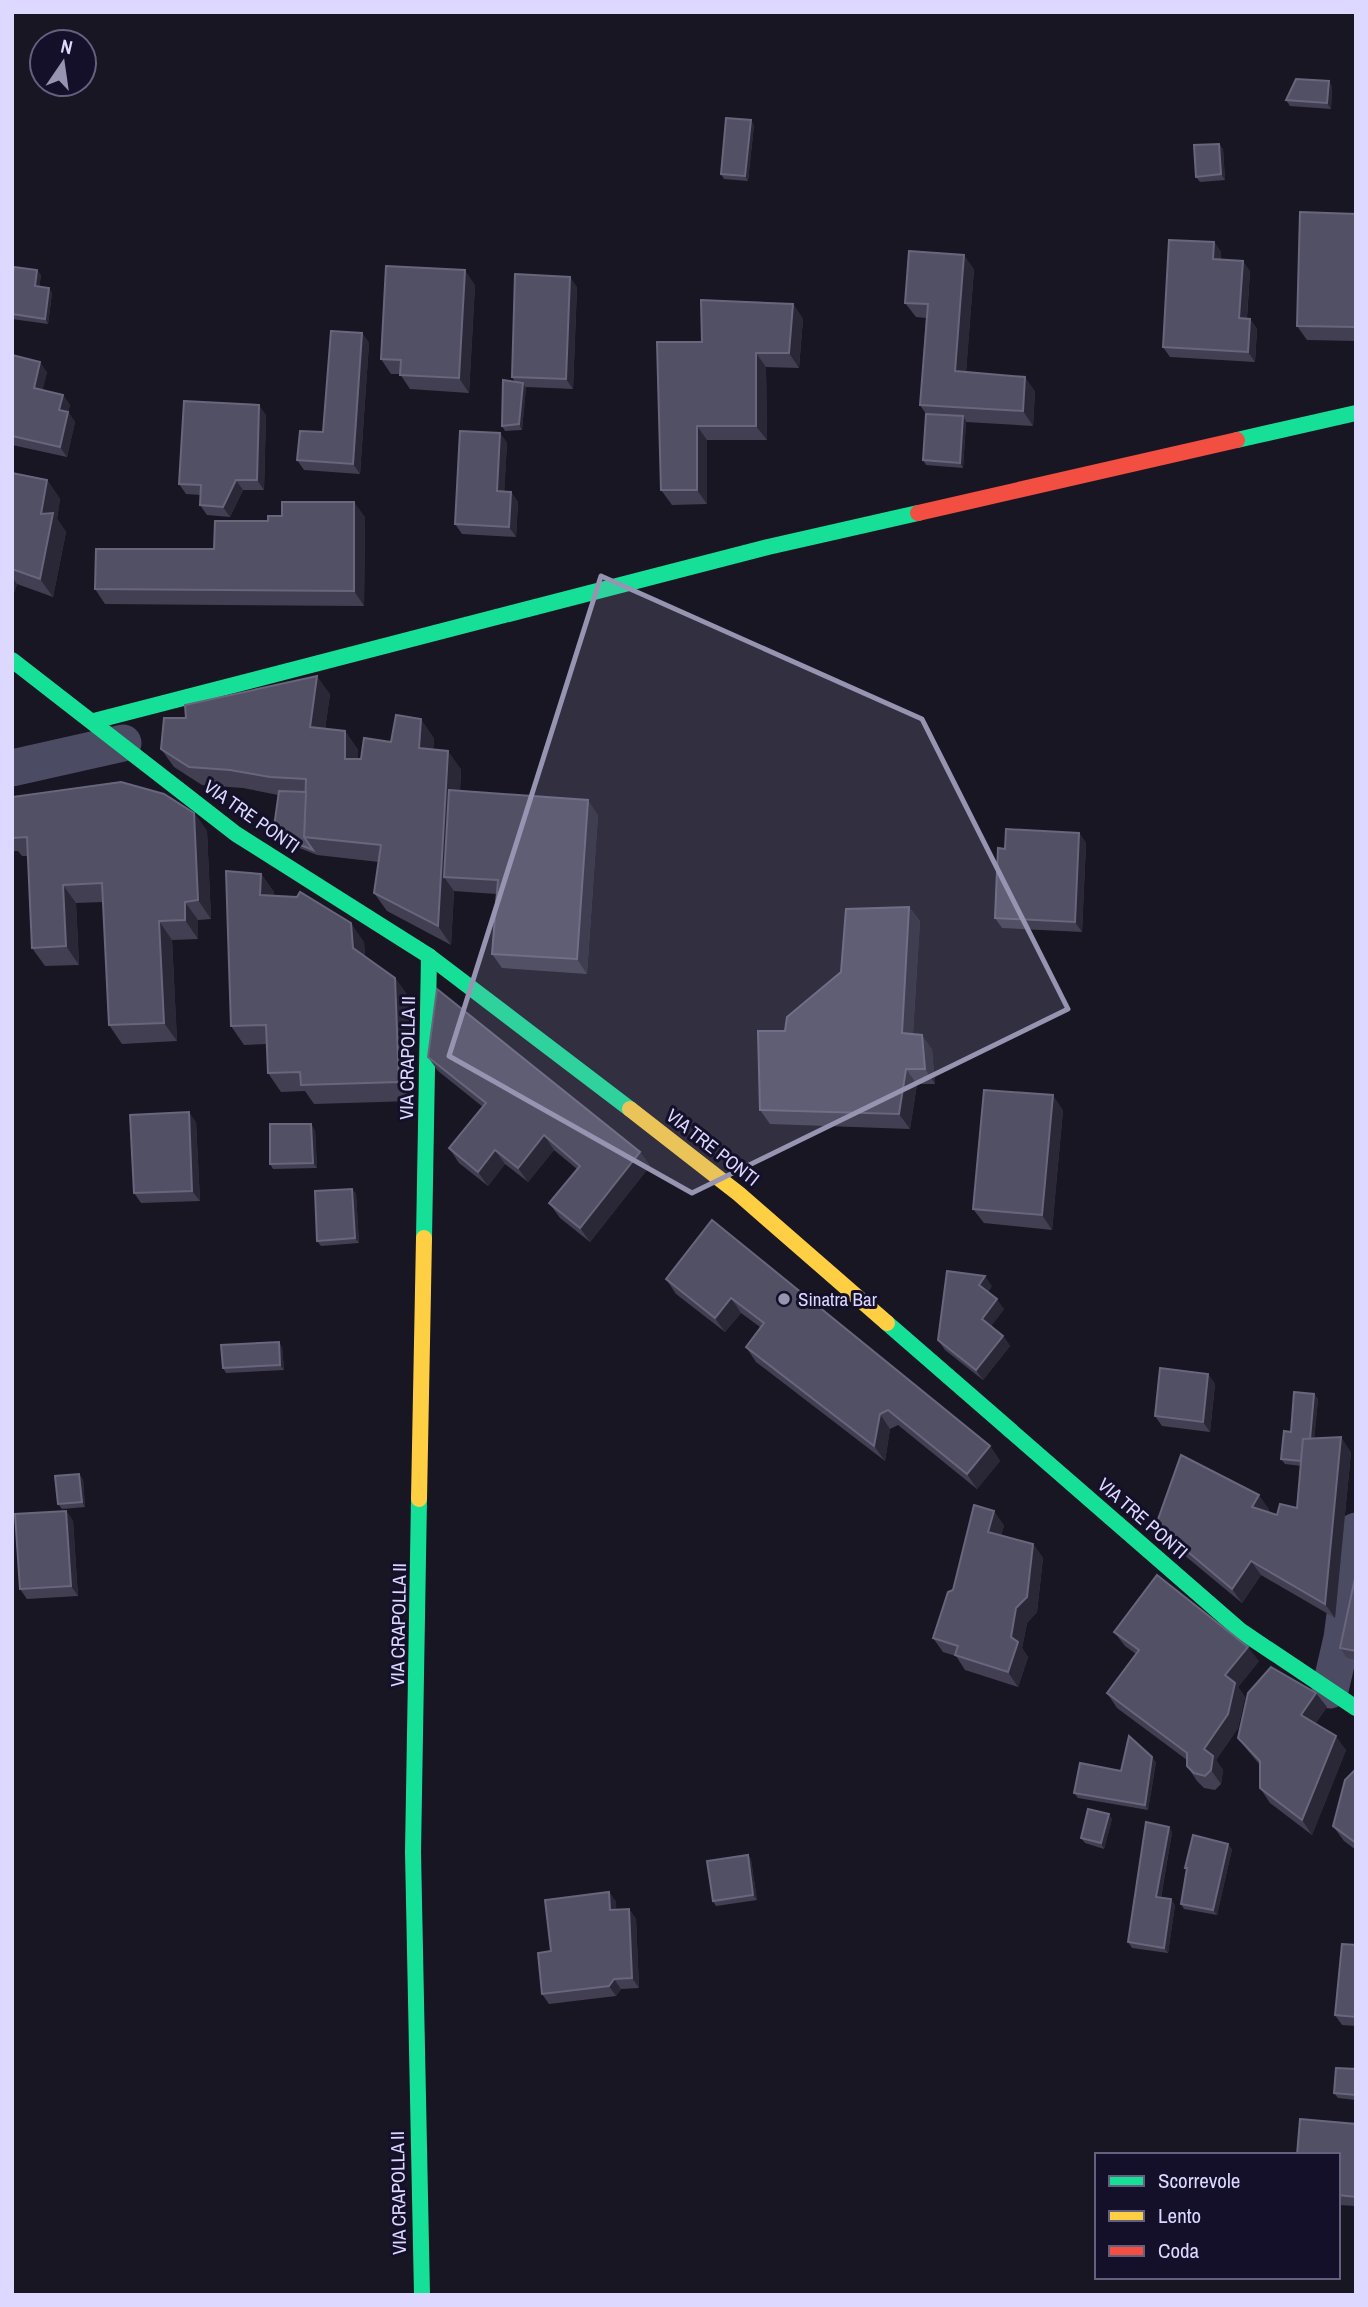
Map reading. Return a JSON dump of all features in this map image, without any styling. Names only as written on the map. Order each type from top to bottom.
[{"type":"street","points":[[94,721],[768,547],[1356,413]]},
{"type":"street","name":"VIA TRE PONTI","points":[[12,660],[94,721],[236,834],[429,956],[739,1194],[1241,1631],[1343,1699]]},
{"type":"street","points":[[12,768],[122,743]]},
{"type":"street","name":"VIA CRAPOLLA II","points":[[422,2295],[413,1852],[429,956]]},
{"type":"street","points":[[1343,1699],[1342,1638],[1356,1531]]},
{"type":"highlighted area","points":[[601,576],[922,719],[1068,1009],[692,1193],[449,1056]]},
{"type":"building","points":[[1296,79],[1329,81],[1327,103],[1286,100]]},
{"type":"building","points":[[726,118],[751,120],[745,176],[721,174]]},
{"type":"building","points":[[1219,144],[1221,174],[1196,177],[1194,145]]},
{"type":"building","points":[[1300,212],[1356,214],[1356,327],[1297,326]]},
{"type":"building","points":[[1169,240],[1214,242],[1213,259],[1243,261],[1239,318],[1250,319],[1248,352],[1163,347]]},
{"type":"building","points":[[909,251],[964,255],[955,371],[1025,377],[1023,411],[920,405],[928,304],[905,303]]},
{"type":"building","points":[[386,266],[465,270],[459,378],[400,375],[401,360],[381,359]]},
{"type":"building","points":[[14,267],[37,270],[35,286],[49,288],[45,319],[12,314]]},
{"type":"building","points":[[515,274],[570,277],[566,379],[512,377]]},
{"type":"building","points":[[701,300],[793,304],[789,353],[756,353],[756,426],[697,426],[697,490],[661,490],[657,342],[702,342]]},
{"type":"building","points":[[331,331],[362,333],[353,464],[297,460],[300,431],[323,432]]},
{"type":"building","points":[[12,355],[40,362],[34,388],[63,395],[59,410],[68,412],[60,447],[12,436]]},
{"type":"building","points":[[503,380],[523,383],[519,424],[502,426]]},
{"type":"building","points":[[184,401],[259,405],[257,480],[236,480],[223,507],[200,505],[201,485],[179,484]]},
{"type":"building","points":[[926,414],[963,416],[960,463],[923,460]]},
{"type":"building","points":[[460,431],[500,433],[497,491],[511,492],[509,527],[455,524]]},
{"type":"building","points":[[12,473],[47,480],[41,514],[53,513],[40,579],[12,569]]},
{"type":"building","points":[[282,502],[354,502],[354,591],[95,589],[96,549],[214,549],[215,521],[268,521],[268,516],[282,516]]},
{"type":"building","points":[[317,676],[310,727],[345,731],[345,759],[361,759],[364,738],[391,742],[396,715],[421,719],[419,748],[448,751],[438,926],[374,893],[381,845],[304,837],[306,779],[189,767],[161,749],[164,718],[186,718],[185,705]]},
{"type":"building","points":[[121,782],[164,794],[194,813],[198,900],[185,902],[185,920],[159,921],[164,1023],[109,1025],[102,883],[63,885],[66,946],[32,948],[27,837],[12,838],[12,797]]},
{"type":"building","points":[[449,790],[588,800],[577,959],[492,954],[498,880],[444,877]]},
{"type":"building","points":[[279,791],[306,792],[304,837],[313,850],[273,834]]},
{"type":"building","points":[[1006,829],[1079,833],[1075,922],[995,918],[998,848],[1005,849]]},
{"type":"building","points":[[226,871],[261,874],[260,895],[297,897],[300,892],[351,923],[353,948],[395,978],[399,1082],[301,1085],[300,1072],[268,1073],[266,1025],[231,1026]]},
{"type":"building","points":[[909,907],[902,1033],[922,1035],[925,1069],[906,1069],[899,1114],[760,1110],[758,1031],[785,1031],[787,1017],[841,972],[846,909]]},
{"type":"building","points":[[437,989],[640,1152],[580,1228],[549,1203],[580,1166],[544,1135],[518,1168],[495,1150],[478,1172],[449,1148],[486,1103],[428,1057]]},
{"type":"building","points":[[984,1090],[1053,1095],[1042,1215],[973,1209]]},
{"type":"building","points":[[189,1112],[192,1191],[134,1193],[130,1115]]},
{"type":"building","points":[[270,1124],[311,1124],[313,1163],[270,1164]]},
{"type":"building","points":[[352,1189],[355,1238],[317,1241],[315,1191]]},
{"type":"building","points":[[712,1220],[990,1446],[967,1474],[888,1410],[880,1414],[874,1446],[746,1347],[764,1323],[731,1298],[715,1318],[666,1279]]},
{"type":"building","points":[[947,1271],[985,1276],[979,1285],[997,1299],[982,1319],[1003,1336],[976,1370],[938,1340]]},
{"type":"building","points":[[279,1342],[280,1365],[223,1368],[221,1345]]},
{"type":"building","points":[[1160,1368],[1208,1374],[1203,1422],[1155,1416]]},
{"type":"building","points":[[1294,1392],[1314,1394],[1310,1439],[1303,1439],[1301,1461],[1281,1459],[1284,1431],[1291,1432]]},
{"type":"building","points":[[1341,1437],[1325,1604],[1251,1561],[1232,1589],[1156,1525],[1181,1455],[1259,1495],[1252,1507],[1277,1515],[1280,1504],[1297,1508],[1303,1439]]},
{"type":"building","points":[[79,1474],[82,1502],[58,1504],[55,1476]]},
{"type":"building","points":[[974,1505],[994,1511],[988,1532],[1033,1544],[1027,1597],[1016,1608],[1011,1637],[1018,1642],[1008,1672],[955,1655],[958,1646],[933,1638],[948,1592],[953,1590]]},
{"type":"building","points":[[66,1511],[71,1586],[20,1589],[15,1514]]},
{"type":"building","points":[[1157,1575],[1248,1647],[1225,1675],[1235,1683],[1228,1714],[1204,1749],[1213,1756],[1211,1770],[1205,1776],[1194,1773],[1187,1766],[1187,1753],[1107,1693],[1139,1650],[1114,1632]]},
{"type":"building","points":[[1356,1578],[1356,1651],[1340,1648]]},
{"type":"building","points":[[1271,1667],[1316,1693],[1301,1715],[1336,1736],[1302,1820],[1260,1788],[1260,1761],[1238,1738],[1248,1693]]},
{"type":"building","points":[[1129,1736],[1152,1757],[1145,1805],[1074,1793],[1080,1763],[1121,1771]]},
{"type":"building","points":[[1356,1769],[1356,1843],[1333,1826],[1345,1780]]},
{"type":"building","points":[[1088,1809],[1109,1814],[1101,1843],[1081,1838]]},
{"type":"building","points":[[1146,1822],[1169,1827],[1156,1897],[1171,1899],[1164,1948],[1128,1942]]},
{"type":"building","points":[[1193,1835],[1228,1844],[1213,1910],[1181,1904],[1185,1868]]},
{"type":"building","points":[[748,1855],[753,1895],[713,1901],[707,1861]]},
{"type":"building","points":[[609,1892],[610,1910],[629,1909],[632,1978],[614,1979],[609,1986],[542,1994],[538,1953],[551,1951],[545,1900]]},
{"type":"building","points":[[1342,1944],[1356,1945],[1356,2017],[1335,2015]]},
{"type":"building","points":[[1336,2068],[1356,2069],[1356,2095],[1334,2093]]},
{"type":"building","points":[[1300,2119],[1356,2124],[1356,2197],[1340,2195],[1340,2153],[1297,2153]]},
{"type":"traffic: fast","points":[[1237,440],[1356,413]]},
{"type":"traffic: fast","points":[[94,721],[768,547],[918,513]]},
{"type":"traffic: fast","points":[[12,660],[236,834],[429,956],[630,1109]]},
{"type":"traffic: fast","points":[[424,1238],[429,956]]},
{"type":"traffic: fast","points":[[887,1323],[1241,1631],[1356,1708]]},
{"type":"traffic: fast","points":[[419,1499],[413,1852],[422,2295]]},
{"type":"traffic: slow","points":[[630,1109],[739,1194],[887,1323]]},
{"type":"traffic: slow","points":[[419,1499],[424,1238]]},
{"type":"traffic: jam","points":[[918,513],[1237,440]]},
{"type":"place","name":"Sinatra Bar","points":[[784,1299]]}]
